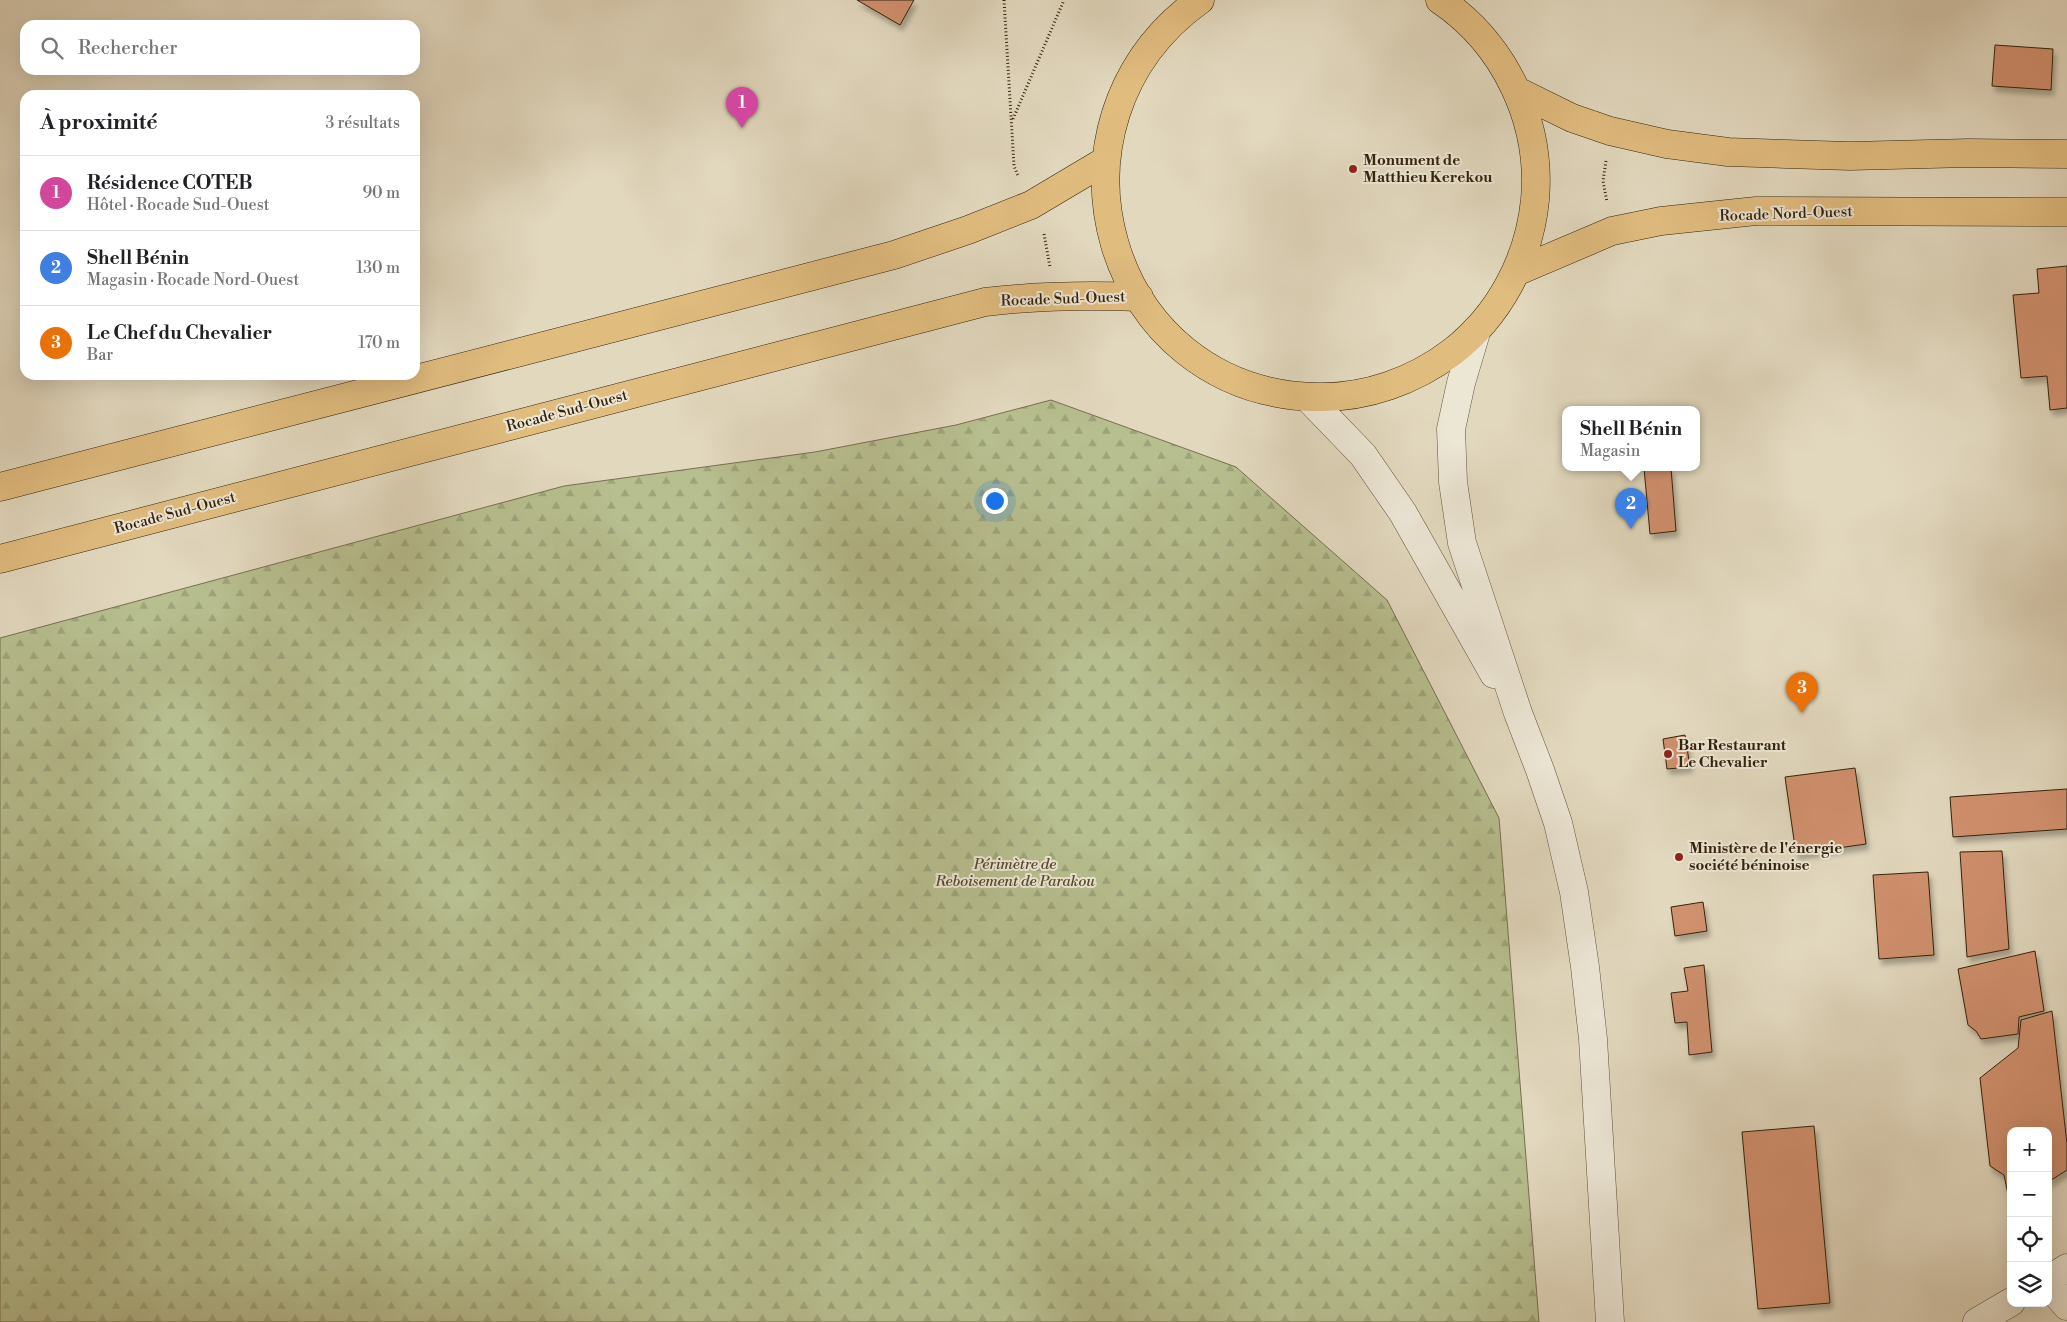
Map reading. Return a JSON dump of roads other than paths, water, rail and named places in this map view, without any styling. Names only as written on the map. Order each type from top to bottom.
[{"type":"main road","points":[[1200,0],[1171,23],[1152,45],[1135,69],[1118,104],[1108,141],[1105,161],[1108,218],[1114,246],[1125,272],[1139,297],[1156,320],[1176,341],[1199,360],[1224,374],[1250,385],[1278,393],[1307,397],[1354,395],[1400,382],[1441,360],[1477,329],[1492,312],[1516,272],[1527,243],[1533,213],[1536,182],[1534,150],[1517,91],[1489,45],[1471,25],[1440,0]]},
{"type":"main road","points":[[1517,91],[1572,118],[1610,131],[1667,144],[1728,152],[1850,156],[1968,153],[2067,154]]},
{"type":"main road","points":[[420,379],[894,255],[968,230],[1031,204],[1105,161]]},
{"type":"main road","name":"Rocade Nord-Ouest","points":[[1516,272],[1612,231],[1661,221],[1756,211],[2067,212]]},
{"type":"main road","name":"Rocade Sud-Ouest","points":[[0,559],[985,302],[1022,298],[1092,295],[1139,297]]},
{"type":"main road","points":[[0,488],[414,380]]},
{"type":"street","points":[[1477,329],[1461,383],[1451,429],[1453,482],[1462,543],[1518,713],[1558,823],[1574,892],[1585,967],[1592,1040],[1610,1322]]},
{"type":"street","points":[[1307,397],[1363,455],[1404,514],[1489,667],[1518,713]]},
{"type":"street","points":[[2052,1277],[2067,1268]]},
{"type":"street","points":[[2052,1289],[2067,1306]]},
{"type":"street","points":[[1977,1322],[2007,1304]]},
{"type":"place","name":"Résidence COTEB","points":[[742,128]]},
{"type":"place","name":"Monument de Matthieu Kerekou","points":[[1353,169]]},
{"type":"place","name":"Shell Bénin","points":[[1631,529]]},
{"type":"place","name":"Le Chef du Chevalier","points":[[1802,713]]},
{"type":"place","name":"Bar Restaurant Le Chevalier","points":[[1668,754]]},
{"type":"place","name":"Ministère de l'énergie société béninoise","points":[[1679,857]]},
{"type":"park label","name":"Périmètre de Reboisement de Parakou","points":[[1015,872]]}]
